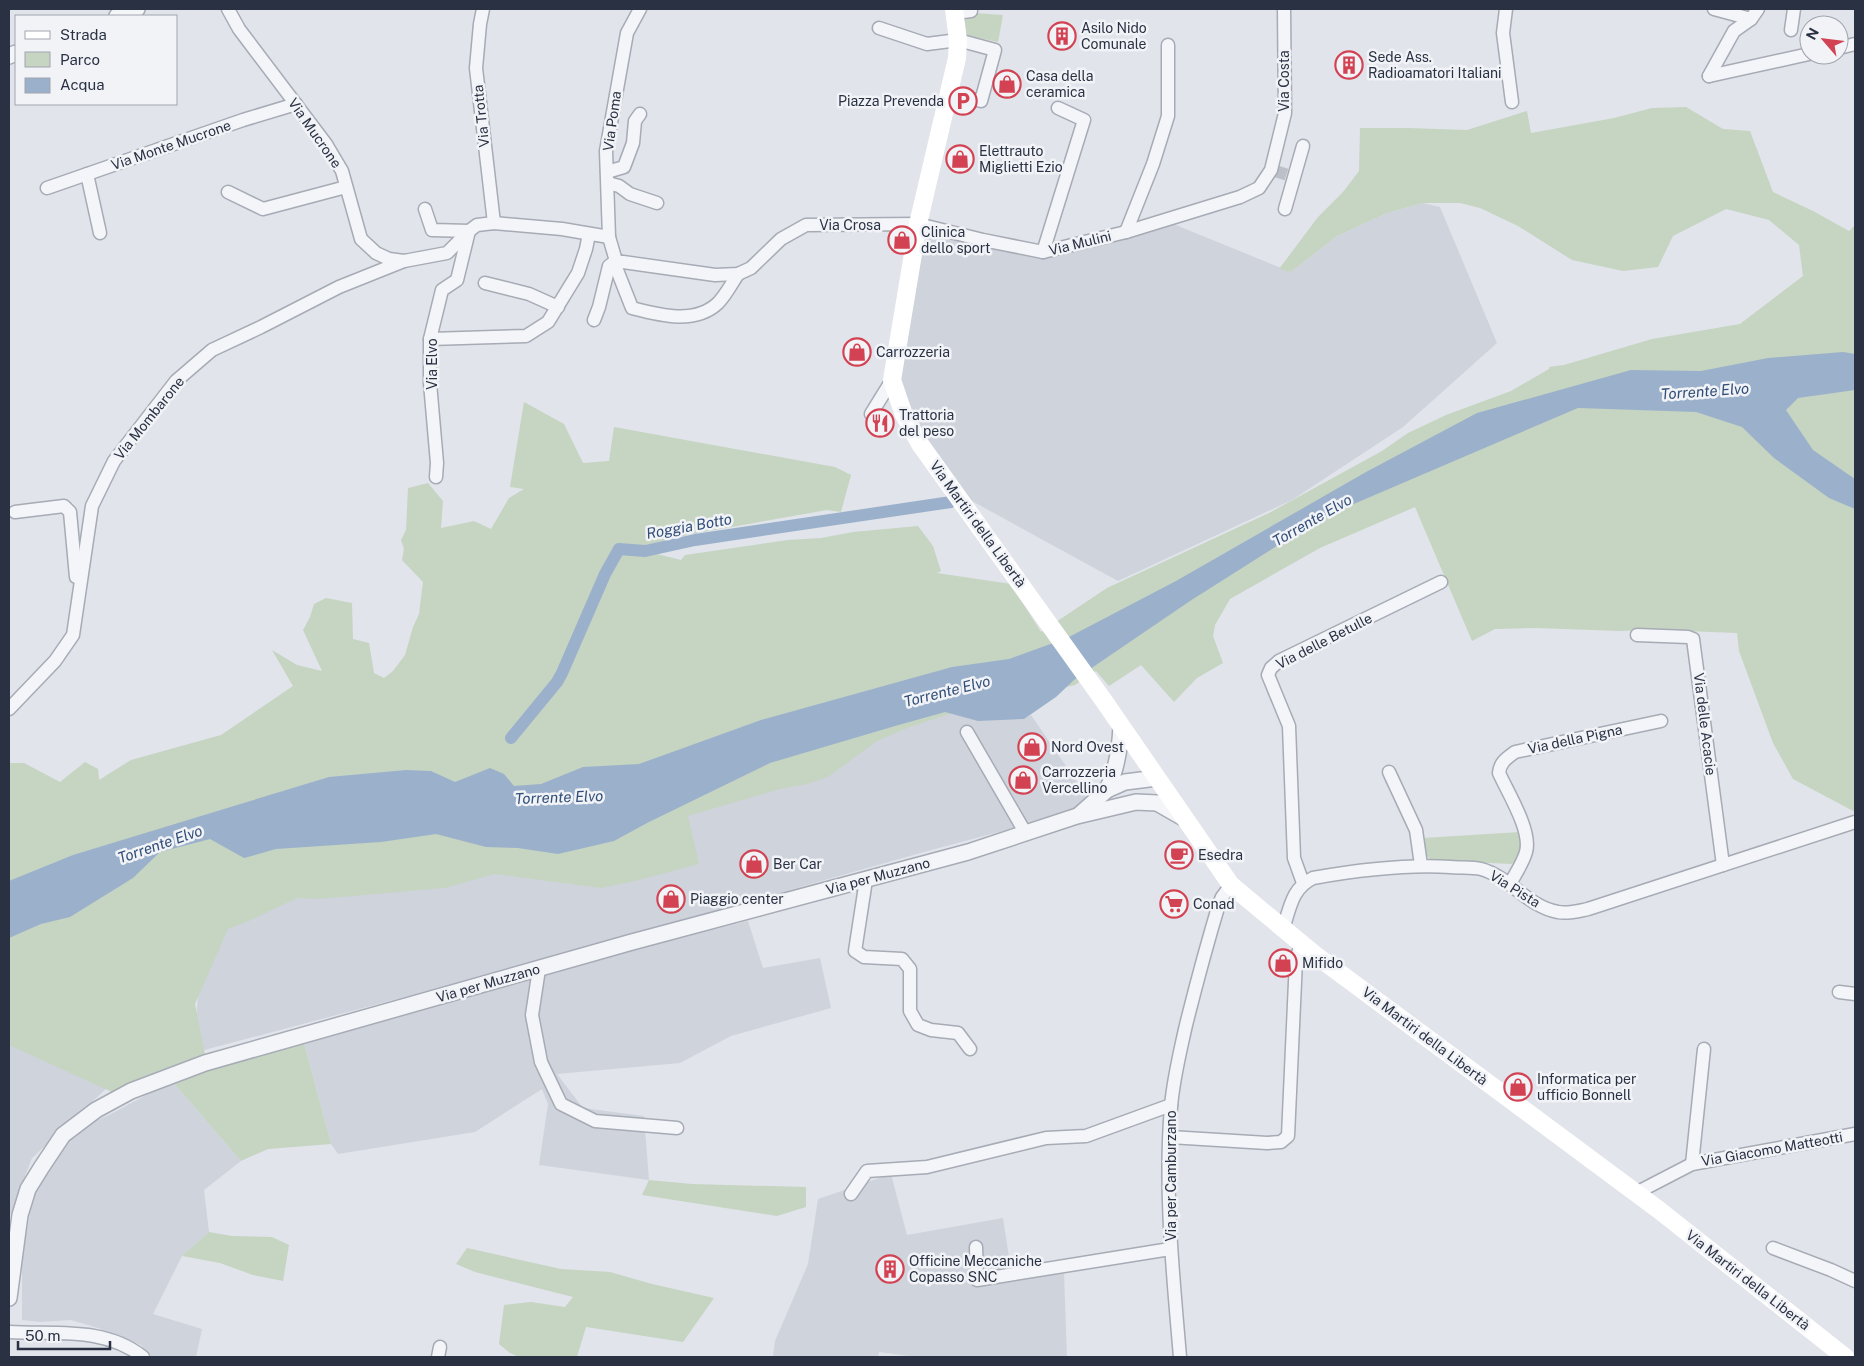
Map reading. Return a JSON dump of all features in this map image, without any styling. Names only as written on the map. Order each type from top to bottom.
[{"type":"main road","name":"Via Martiri della Libertà","points":[[960,10],[957,58],[918,224],[892,380],[904,415],[920,444],[1104,701],[1231,885],[1301,944],[1636,1193],[1845,1357]]},
{"type":"street","points":[[119,15],[137,9]]},
{"type":"street","name":"Via Mucrone","points":[[228,9],[239,29],[326,144],[342,171],[361,240],[376,253],[389,259],[404,261],[447,253],[468,231]]},
{"type":"street","name":"Via Trotta","points":[[483,9],[476,68],[494,223]]},
{"type":"street","name":"Via Poma","points":[[609,237],[606,151],[627,33],[640,9]]},
{"type":"street","name":"Via Costa","points":[[1240,197],[1259,188],[1273,170],[1286,113],[1284,9]]},
{"type":"street","points":[[1506,9],[1503,33],[1512,102]]},
{"type":"street","points":[[1714,9],[1754,14]]},
{"type":"street","points":[[1791,30],[1794,9]]},
{"type":"street","points":[[1754,14],[1734,31],[1709,76],[1799,56]]},
{"type":"street","points":[[879,28],[927,48],[958,40],[995,50],[981,101],[948,94]]},
{"type":"street","points":[[1126,232],[1153,164],[1168,116],[1168,45]]},
{"type":"street","name":"Via Monte Mucrone","points":[[48,188],[243,120],[296,104]]},
{"type":"street","points":[[1044,252],[1084,120],[1058,108]]},
{"type":"street","points":[[640,114],[635,120],[633,143],[624,167],[608,178],[630,194],[657,203]]},
{"type":"street","points":[[1285,209],[1291,175],[1303,146]]},
{"type":"street","points":[[87,174],[100,233]]},
{"type":"street","points":[[228,192],[263,209],[346,187]]},
{"type":"street","name":"Via Mulini","points":[[918,224],[983,240],[1044,252],[1126,232],[1240,197]]},
{"type":"street","points":[[425,209],[432,230],[468,231],[477,225],[494,223],[609,237]]},
{"type":"street","name":"Via Crosa","points":[[609,237],[617,270],[632,308],[661,316],[687,316],[704,312],[718,303],[738,274],[751,268],[780,239],[806,225],[918,224]]},
{"type":"street","name":"Via Elvo","points":[[436,477],[437,463],[430,383],[430,339],[442,290],[457,280],[468,231]]},
{"type":"street","points":[[430,339],[526,336],[548,322],[578,273],[589,234]]},
{"type":"street","name":"Via Mombarone","points":[[9,709],[55,661],[73,635],[92,506],[114,461],[176,381],[212,350],[339,287],[404,261]]},
{"type":"street","points":[[594,320],[609,266],[616,261],[715,275],[738,274]]},
{"type":"street","points":[[485,283],[529,294],[558,307]]},
{"type":"street","points":[[871,414],[892,380]]},
{"type":"street","points":[[15,512],[64,506],[70,512],[78,597]]},
{"type":"street","name":"Via delle Betulle","points":[[1303,882],[1294,858],[1289,726],[1268,675],[1271,668],[1279,661],[1441,582]]},
{"type":"street","name":"Via delle Acacie","points":[[1637,635],[1693,639],[1723,865]]},
{"type":"street","name":"Via della Pigna","points":[[1510,884],[1526,853],[1527,842],[1525,831],[1499,773],[1500,766],[1506,759],[1516,752],[1661,721]]},
{"type":"street","name":"Via per Muzzano","points":[[1107,790],[1120,750],[1121,726]]},
{"type":"street","points":[[967,732],[1026,832]]},
{"type":"street","points":[[1389,772],[1416,830],[1421,865]]},
{"type":"street","points":[[1136,802],[1157,778]]},
{"type":"street","name":"Via per Muzzano","points":[[1077,816],[1107,790],[1125,782],[1157,778]]},
{"type":"street","name":"Via per Muzzano","points":[[9,1298],[20,1215],[28,1189],[63,1135],[96,1110],[131,1091],[205,1064],[539,969],[968,852],[1077,816],[1136,802],[1157,803],[1185,819]]},
{"type":"street","name":"Via Pista","points":[[1303,882],[1330,875],[1421,865],[1479,869],[1495,874],[1545,908],[1558,912],[1572,912],[1588,909],[1855,822]]},
{"type":"street","points":[[866,880],[855,951],[864,957],[902,959],[910,969],[910,1012],[918,1025],[931,1030],[958,1033],[970,1049]]},
{"type":"street","points":[[1283,929],[1292,902],[1303,882]]},
{"type":"street","name":"Via per Camburzano","points":[[1180,1357],[1170,1248],[1171,1105],[1178,1060],[1196,984],[1219,904],[1231,885]]},
{"type":"street","points":[[1170,1137],[1267,1143],[1281,1142],[1288,1136],[1296,960],[1301,944]]},
{"type":"street","points":[[539,969],[532,1014],[541,1062],[561,1104],[595,1122],[677,1128]]},
{"type":"street","points":[[1839,992],[1855,994]]},
{"type":"street","points":[[1692,1164],[1704,1049]]},
{"type":"street","points":[[851,1194],[867,1171],[927,1167],[1046,1138],[1086,1136],[1171,1105]]},
{"type":"street","name":"Via Giacomo Matteotti","points":[[1636,1193],[1692,1164],[1855,1134]]},
{"type":"street","points":[[976,1247],[977,1280],[1170,1248]]},
{"type":"street","points":[[1774,1248],[1855,1280]]},
{"type":"street","points":[[9,1332],[37,1334],[72,1332],[115,1341],[143,1357]]},
{"type":"shaded area","points":[[1423,203],[1440,207],[1497,343],[1403,427],[1292,500],[1118,581],[961,495],[925,437],[897,380],[923,228],[1042,255],[1171,223],[1291,272],[1337,236],[1387,213]]},
{"type":"shaded area","points":[[945,712],[1023,719],[1031,715],[1081,788],[1088,802],[1051,818],[495,973],[197,1052],[194,1043],[199,984],[222,911]]},
{"type":"shaded area","points":[[748,921],[763,968],[820,958],[831,1008],[731,1036],[680,1063],[557,1074],[583,1108],[644,1116],[649,1180],[539,1165],[548,1104],[542,1089],[475,1132],[338,1154],[331,1144],[304,1043],[662,942]]},
{"type":"shaded area","points":[[9,1036],[110,1085],[32,1158],[9,1218]]},
{"type":"shaded area","points":[[172,1081],[241,1161],[204,1190],[209,1232],[182,1256],[153,1314],[202,1329],[196,1357],[151,1357],[141,1345],[98,1328],[71,1320],[40,1322],[22,1320],[22,1259],[34,1191],[67,1141],[89,1123],[109,1115]]},
{"type":"shaded area","points":[[891,1174],[907,1235],[1003,1218],[1012,1277],[1064,1274],[1067,1357],[916,1357],[879,1352],[878,1357],[773,1357],[775,1341],[808,1264],[818,1199]]},
{"type":"green space","points":[[974,13],[1003,15],[998,42],[965,35],[963,15]]},
{"type":"green space","points":[[1686,107],[1723,129],[1750,131],[1773,192],[1849,231],[1855,225],[1855,812],[1793,779],[1773,743],[1739,651],[1737,633],[1659,630],[1495,629],[1472,641],[1415,507],[1320,548],[1230,599],[1215,625],[1213,636],[1223,663],[1197,678],[1174,702],[1141,665],[1109,686],[1096,671],[1075,685],[946,715],[907,728],[877,741],[828,777],[688,816],[699,864],[635,881],[601,888],[494,874],[445,888],[318,899],[297,898],[228,929],[195,1004],[205,1054],[112,1092],[9,1045],[9,763],[24,763],[60,782],[85,762],[98,769],[99,780],[131,760],[221,735],[293,686],[272,650],[297,665],[322,671],[303,630],[314,604],[326,598],[352,603],[353,639],[369,643],[374,673],[384,678],[393,671],[405,655],[419,614],[423,582],[402,560],[404,549],[401,540],[406,530],[408,488],[428,483],[443,501],[441,528],[474,521],[491,529],[509,498],[524,489],[510,487],[524,402],[564,424],[583,463],[609,461],[614,427],[835,467],[851,475],[841,512],[827,510],[692,534],[642,546],[618,547],[603,574],[582,621],[586,621],[619,553],[645,551],[681,560],[685,555],[788,540],[821,538],[853,532],[918,526],[933,546],[941,571],[937,573],[1011,584],[1041,632],[1107,588],[1269,513],[1382,451],[1408,433],[1446,415],[1511,391],[1549,369],[1549,367],[1564,365],[1652,339],[1740,324],[1803,276],[1799,245],[1769,220],[1726,209],[1673,236],[1658,267],[1623,271],[1572,260],[1518,226],[1480,208],[1460,203],[1423,203],[1387,213],[1337,236],[1291,272],[1279,269],[1318,217],[1343,192],[1359,171],[1360,128],[1467,130],[1527,111],[1531,133],[1614,118],[1652,108]]},
{"type":"green space","points":[[1520,832],[1522,851],[1516,862],[1511,864],[1431,860],[1426,855],[1423,838]]},
{"type":"green space","points":[[304,1043],[331,1144],[268,1149],[241,1161],[172,1081]]},
{"type":"green space","points":[[649,1180],[692,1184],[806,1187],[806,1207],[777,1216],[642,1195]]},
{"type":"green space","points":[[209,1232],[232,1236],[272,1237],[289,1245],[283,1281],[253,1275],[220,1263],[182,1256]]},
{"type":"green space","points":[[467,1248],[561,1269],[610,1272],[714,1298],[683,1342],[586,1327],[577,1357],[519,1357],[510,1353],[499,1344],[504,1305],[531,1302],[565,1307],[573,1297],[475,1272],[456,1264]]},
{"type":"water","name":"Torrente Elvo","points":[[1843,352],[1855,354],[1855,390],[1798,398],[1786,410],[1813,450],[1855,479],[1855,509],[1829,498],[1774,458],[1742,427],[1696,412],[1578,408],[1321,518],[1190,601],[1074,680],[1056,697],[1024,719],[978,721],[945,712],[895,726],[770,763],[614,841],[558,854],[518,848],[486,847],[436,834],[381,842],[276,849],[244,858],[210,839],[160,852],[133,878],[70,917],[41,924],[9,938],[9,881],[73,855],[329,777],[406,770],[431,771],[455,782],[490,768],[504,774],[514,786],[541,784],[583,767],[639,764],[761,720],[952,667],[1009,659],[1067,638],[1176,581],[1366,472],[1477,413],[1631,370],[1701,371],[1768,358]]},
{"type":"waterway","name":"Roggia Botto","points":[[511,738],[557,682],[605,574],[619,549],[645,551],[695,540],[951,502]]},
{"type":"tunnel","points":[[1275,171],[1288,175]]},
{"type":"place","name":"Asilo Nido Comunale","points":[[1062,36]]},
{"type":"place","name":"Sede Ass. Radioamatori Italiani","points":[[1349,65]]},
{"type":"place","name":"Casa della ceramica","points":[[1007,84]]},
{"type":"place","name":"Piazza Prevenda","points":[[963,101]]},
{"type":"place","name":"Elettrauto Miglietti Ezio","points":[[960,159]]},
{"type":"place","name":"Clinica dello sport","points":[[902,240]]},
{"type":"place","name":"Carrozzeria","points":[[857,352]]},
{"type":"place","name":"Trattoria del peso","points":[[880,423]]},
{"type":"place","name":"Nord Ovest","points":[[1032,747]]},
{"type":"place","name":"Carrozzeria Vercellino","points":[[1023,780]]},
{"type":"place","name":"Esedra","points":[[1179,855]]},
{"type":"place","name":"Ber Car","points":[[754,864]]},
{"type":"place","name":"Piaggio center","points":[[671,899]]},
{"type":"place","name":"Conad","points":[[1174,904]]},
{"type":"place","name":"Mifido","points":[[1283,963]]},
{"type":"place","name":"Informatica per ufficio Bonnell","points":[[1518,1087]]},
{"type":"place","name":"Officine Meccaniche Copasso SNC","points":[[890,1269]]}]
